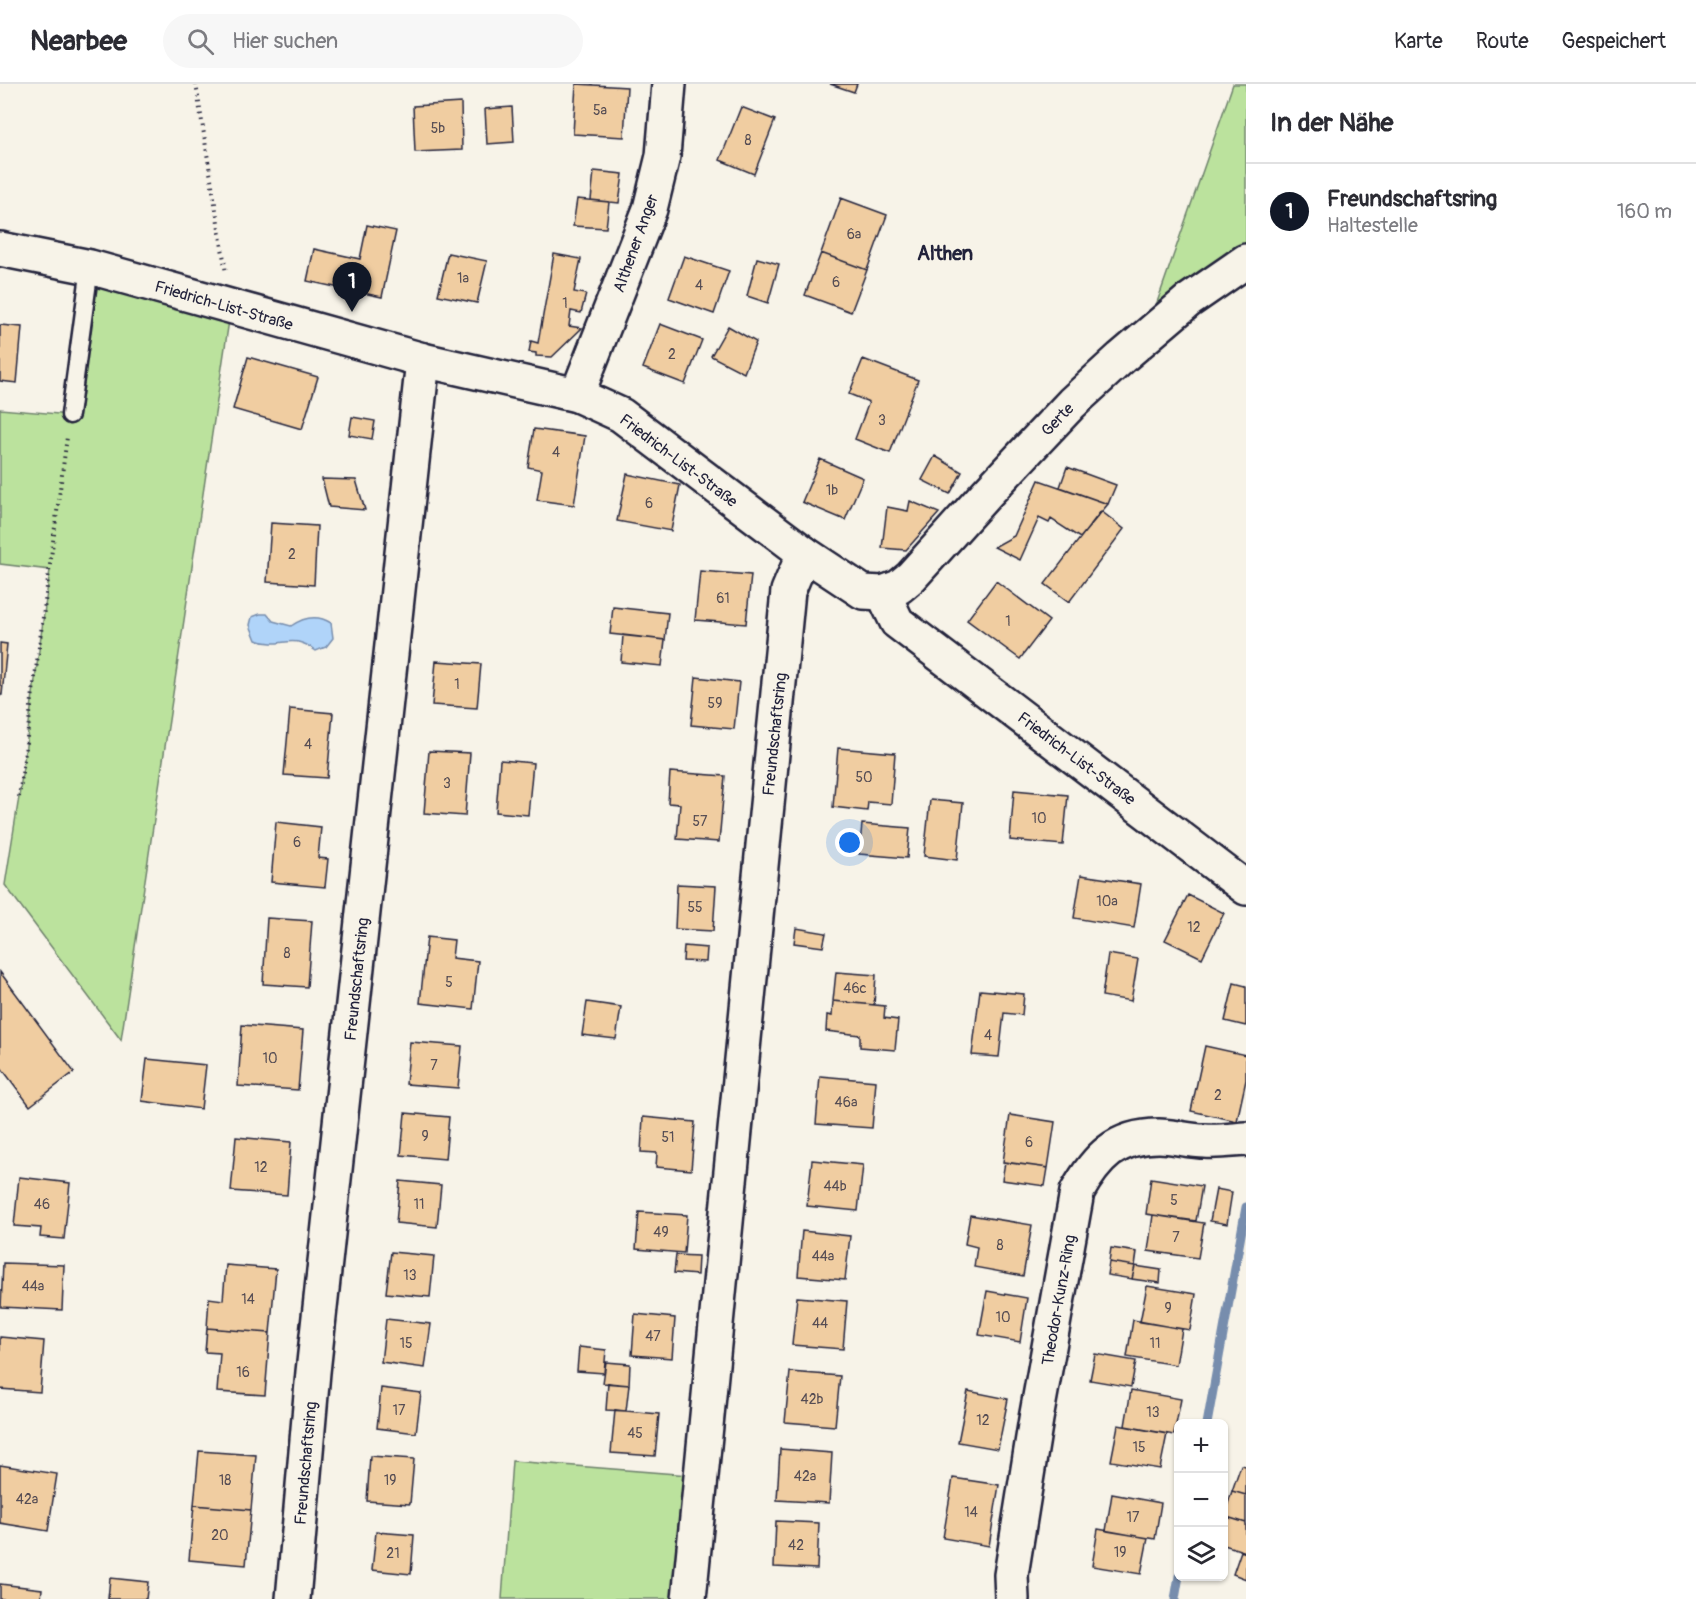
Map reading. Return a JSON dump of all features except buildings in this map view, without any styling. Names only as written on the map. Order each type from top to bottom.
[{"type":"street","name":"Althener Anger","points":[[577,395],[650,209],[663,156],[669,84]]},
{"type":"street","name":"Friedrich-List-Straße","points":[[0,249],[90,267],[423,360],[577,395],[621,415],[804,553],[863,592],[883,593],[897,622],[1246,888]]},
{"type":"street","name":"Gerte","points":[[883,593],[899,587],[911,577],[1049,428],[1112,366],[1188,302],[1246,261]]},
{"type":"street","name":"Freundschaftsring","points":[[293,1599],[314,1360],[423,360]]},
{"type":"street","name":"Freundschaftsring","points":[[689,1599],[788,591],[804,553]]},
{"type":"street","name":"Theodor-Kunz-Ring","points":[[1012,1599],[1011,1575],[1077,1192],[1087,1174],[1102,1156],[1120,1143],[1158,1136],[1204,1141],[1246,1139]]},
{"type":"lane","points":[[70,416],[90,267]]},
{"type":"path","points":[[196,84],[231,306]]},
{"type":"path","points":[[19,797],[70,416]]},
{"type":"green space","points":[[1233,84],[1246,84],[1246,261],[1145,337]]},
{"type":"green space","points":[[90,267],[231,307],[121,1040],[5,885],[50,570],[0,564],[0,409],[70,415]]},
{"type":"green space","points":[[512,1461],[701,1476],[689,1599],[502,1599]]},
{"type":"water","points":[[267,614],[273,621],[291,626],[301,620],[321,618],[331,623],[333,638],[326,647],[316,651],[299,642],[266,643],[256,640],[250,625],[252,617]]},
{"type":"waterway","points":[[1208,1419],[1246,1207]]},
{"type":"waterway","points":[[1175,1599],[1178,1581]]},
{"type":"place","name":"Freundschaftsring","points":[[352,312]]},
{"type":"district","name":"Althen","points":[[945,253]]}]
